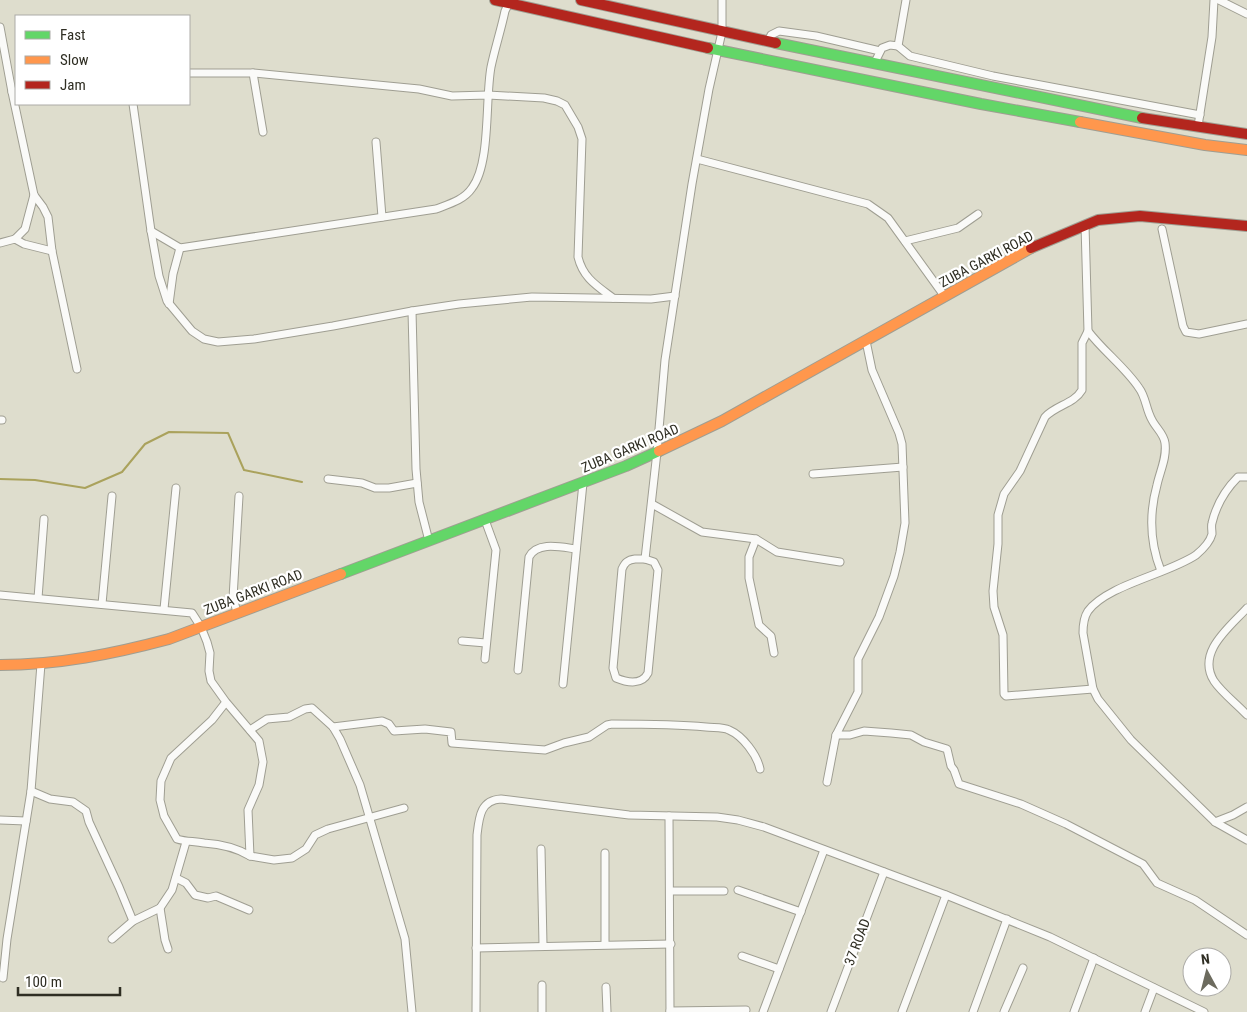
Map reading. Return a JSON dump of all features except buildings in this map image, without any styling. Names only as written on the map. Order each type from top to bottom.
[{"type":"main road","points":[[495,0],[719,51],[981,104],[1205,145],[1247,150]]},
{"type":"main road","points":[[581,0],[722,32],[875,62],[1124,115],[1247,134]]},
{"type":"main road","name":"ZUBA GARKI ROAD","points":[[0,665],[41,664],[103,656],[169,639],[583,483],[657,452],[722,421],[1032,248],[1098,220],[1140,216],[1247,226]]},
{"type":"street","points":[[644,559],[652,504],[665,360],[692,184],[698,159],[709,89],[719,51],[722,32],[722,0]]},
{"type":"street","points":[[898,46],[906,0]]},
{"type":"street","points":[[1198,126],[1212,37],[1214,0]]},
{"type":"street","points":[[1220,0],[1247,14]]},
{"type":"street","points":[[151,231],[180,248],[436,208],[460,199],[472,189],[480,175],[491,67],[505,11],[509,3]]},
{"type":"street","points":[[0,27],[14,91]]},
{"type":"street","points":[[768,41],[771,35],[779,30],[816,36],[880,51]]},
{"type":"street","points":[[875,62],[882,48],[890,45],[898,46],[910,56],[993,76],[1200,115]]},
{"type":"street","points":[[190,73],[253,74],[419,89],[452,96],[488,95],[544,98],[565,105],[582,138],[578,257],[584,274],[592,284],[613,298]]},
{"type":"street","points":[[253,74],[262,132]]},
{"type":"street","points":[[17,105],[34,195],[48,217],[52,251],[77,369]]},
{"type":"street","points":[[133,107],[159,276],[169,304],[192,331],[204,339],[218,342],[254,339],[412,311],[459,304],[532,297],[651,299],[674,296]]},
{"type":"street","points":[[376,142],[382,217]]},
{"type":"street","points":[[698,159],[868,204],[888,218],[945,297]]},
{"type":"street","points":[[0,243],[15,239],[25,228],[34,195]]},
{"type":"street","points":[[905,241],[958,228],[978,214]]},
{"type":"street","points":[[1085,225],[1088,331],[1082,343],[1082,390],[1079,396],[1071,402],[1050,411],[1045,416],[1020,471],[1004,494],[998,515],[998,544],[993,591],[994,607],[1003,635],[1004,694],[1006,696],[1093,689]]},
{"type":"street","points":[[1162,229],[1183,326],[1186,332],[1199,334],[1247,324]]},
{"type":"street","points":[[15,239],[24,244],[52,251]]},
{"type":"street","points":[[169,304],[173,274],[180,248]]},
{"type":"street","points":[[412,311],[417,483],[422,517],[429,541]]},
{"type":"street","points":[[1088,331],[1098,345],[1141,390],[1152,420],[1165,442],[1165,459],[1154,498],[1151,534],[1154,554],[1161,571]]},
{"type":"street","points":[[827,782],[836,735],[858,692],[858,659],[879,617],[894,576],[905,523],[902,444],[872,370],[866,341]]},
{"type":"street","points":[[813,474],[903,467]]},
{"type":"street","points":[[1247,476],[1238,477],[1229,486],[1212,523],[1212,535],[1203,549],[1194,556],[1114,592],[1088,611],[1083,624],[1093,689],[1098,699],[1131,740],[1215,822],[1247,840]]},
{"type":"street","points":[[328,479],[362,483],[374,488],[389,488],[417,483]]},
{"type":"street","points":[[564,684],[583,483]]},
{"type":"street","points":[[164,609],[176,488]]},
{"type":"street","points":[[102,604],[112,496]]},
{"type":"street","points":[[237,612],[233,598],[239,496]]},
{"type":"street","points":[[652,504],[702,532],[756,539],[777,552],[840,562]]},
{"type":"street","points":[[38,598],[44,519]]},
{"type":"street","points":[[485,520],[496,550],[485,659]]},
{"type":"street","points":[[756,539],[750,557],[749,578],[759,625],[771,636],[774,653]]},
{"type":"street","points":[[518,670],[529,557],[538,548],[549,546],[576,549]]},
{"type":"street","points":[[644,559],[654,562],[658,570],[648,673],[642,681],[620,680],[614,675],[614,668],[622,569],[629,560],[644,559]]},
{"type":"street","points":[[0,594],[192,613],[201,627],[210,653],[209,670],[211,681],[259,741],[263,762],[259,785],[248,810],[250,856]]},
{"type":"street","points":[[1247,608],[1213,645],[1209,660],[1214,682],[1247,715]]},
{"type":"street","points":[[462,641],[486,643]]},
{"type":"street","points":[[3,978],[7,939],[31,791],[41,664]]},
{"type":"street","points":[[226,702],[212,720],[171,758],[162,781],[160,800],[164,816],[177,839],[186,842],[204,842],[240,850],[250,856],[274,860],[292,858],[306,849],[315,835],[328,829],[404,808]]},
{"type":"street","points":[[250,730],[267,719],[289,716],[305,708],[312,708],[333,727],[340,738],[360,785],[405,939],[412,1012]]},
{"type":"street","points":[[333,727],[382,721],[388,724],[394,731],[425,729],[451,732],[452,743],[544,750],[589,737],[607,725],[612,724],[689,726],[728,730],[738,736],[758,761],[760,769]]},
{"type":"street","points":[[836,735],[850,735],[864,731],[911,735],[924,742],[947,749],[951,766],[960,784],[1020,804],[1066,824],[1143,864],[1157,883],[1195,900],[1247,935]]},
{"type":"street","points":[[31,791],[50,799],[74,802],[86,811],[89,822],[133,921]]},
{"type":"street","points":[[476,1012],[477,835],[482,809],[488,802],[494,799],[629,814],[717,817],[764,827],[946,895],[1050,937],[1204,1012]]},
{"type":"street","points":[[1215,822],[1247,807]]},
{"type":"street","points":[[669,816],[670,1012],[746,1010]]},
{"type":"street","points":[[0,820],[26,821]]},
{"type":"street","points":[[112,939],[133,921],[160,908],[172,890],[186,842]]},
{"type":"street","points":[[541,849],[543,945]]},
{"type":"street","points":[[763,1012],[824,850]]},
{"type":"street","points":[[605,853],[605,944]]},
{"type":"street","name":"37 ROAD","points":[[831,1012],[884,872]]},
{"type":"street","points":[[176,878],[186,883],[195,895],[208,898],[216,896],[249,910]]},
{"type":"street","points":[[738,890],[800,912]]},
{"type":"street","points":[[670,891],[724,891]]},
{"type":"street","points":[[902,1012],[946,895]]},
{"type":"street","points":[[160,908],[168,949]]},
{"type":"street","points":[[973,1012],[1007,919]]},
{"type":"street","points":[[476,948],[543,945],[671,944]]},
{"type":"street","points":[[742,956],[779,969]]},
{"type":"street","points":[[1074,1012],[1094,958]]},
{"type":"street","points":[[1004,1012],[1024,968]]},
{"type":"street","points":[[542,985],[542,1012]]},
{"type":"street","points":[[606,987],[607,1012]]},
{"type":"street","points":[[1145,1012],[1154,988]]},
{"type":"waterway","points":[[0,479],[35,480],[85,488],[122,472],[145,444],[169,432],[228,433],[244,470],[302,482]]},
{"type":"traffic: fast","points":[[776,43],[1142,118]]},
{"type":"traffic: fast","points":[[708,48],[981,104],[1080,122]]},
{"type":"traffic: fast","points":[[341,574],[626,466],[659,451]]},
{"type":"traffic: slow","points":[[1080,122],[1205,145],[1247,150]]},
{"type":"traffic: slow","points":[[659,451],[722,421],[1031,248]]},
{"type":"traffic: slow","points":[[0,665],[43,663],[85,658],[169,639],[341,574]]},
{"type":"traffic: jam","points":[[495,0],[708,48]]},
{"type":"traffic: jam","points":[[581,0],[776,43]]},
{"type":"traffic: jam","points":[[1142,118],[1247,134]]},
{"type":"traffic: jam","points":[[1031,248],[1098,220],[1140,216],[1247,226]]}]
